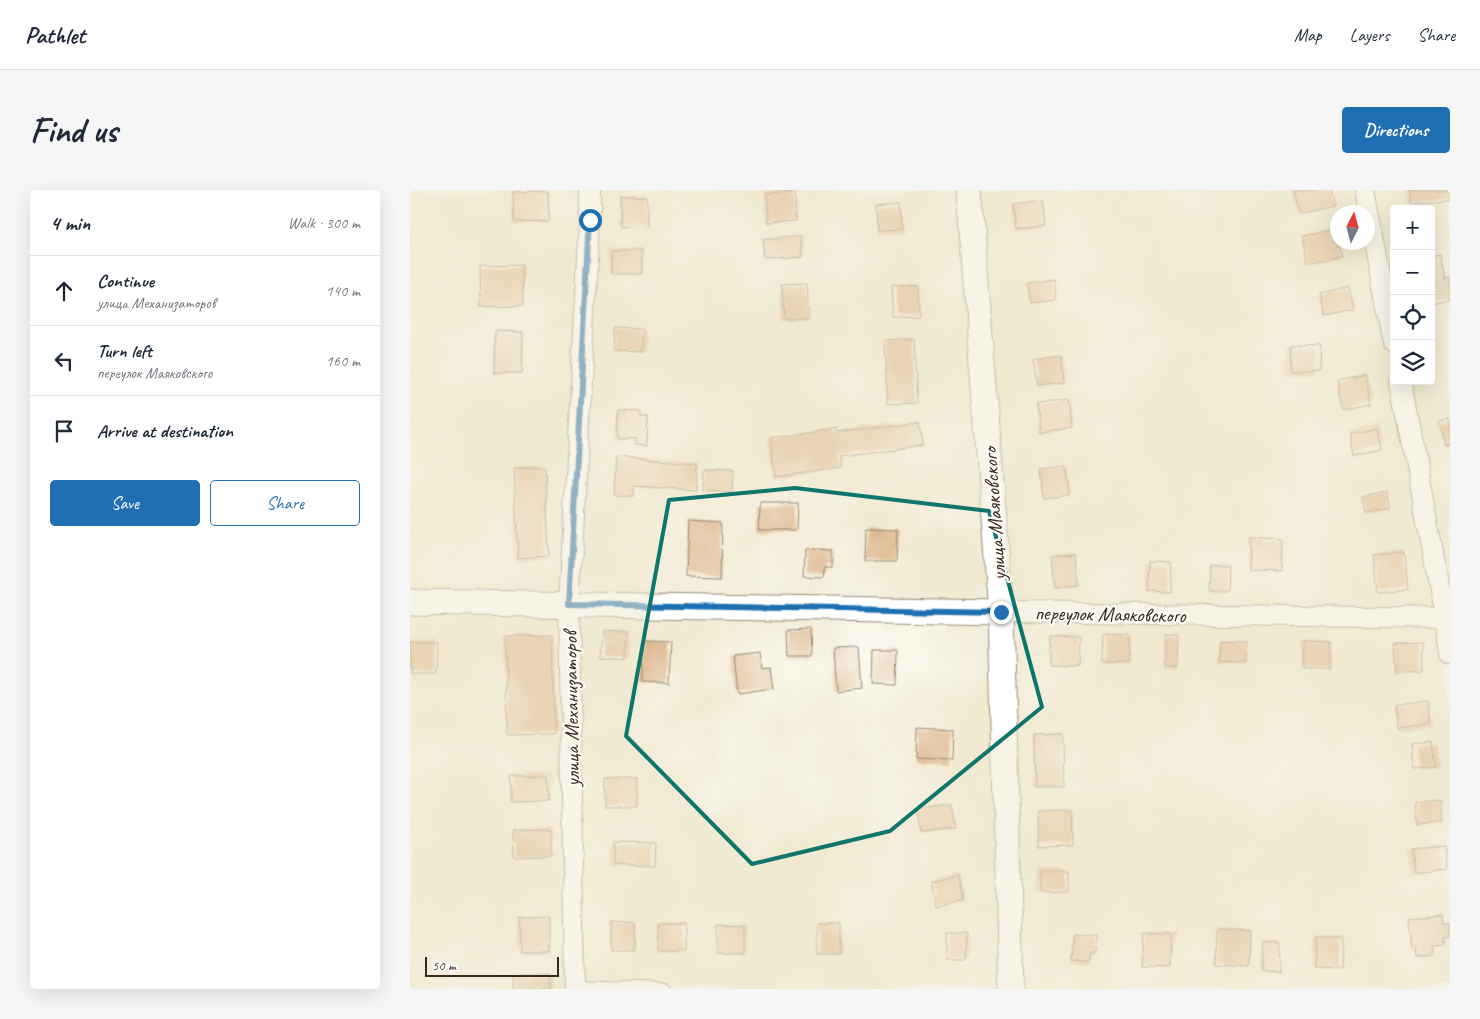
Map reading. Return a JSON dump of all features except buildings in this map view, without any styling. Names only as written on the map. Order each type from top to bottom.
[{"type":"street","name":"улица Механизаторов","points":[[575,987],[569,604],[590,220],[590,190]]},
{"type":"street","name":"улица Маяковского","points":[[969,190],[1001,612],[1010,989]]},
{"type":"street","points":[[1365,190],[1393,340]]},
{"type":"street","points":[[1402,385],[1447,618],[1450,654]]},
{"type":"street","name":"переулок Маяковского","points":[[410,602],[1447,618]]},
{"type":"lane","points":[[575,987],[666,989]]},
{"type":"highlighted area","points":[[795,488],[989,511],[1042,707],[890,831],[752,864],[626,736],[669,500]]},
{"type":"route","points":[[590,220],[569,604],[1001,612]]}]
